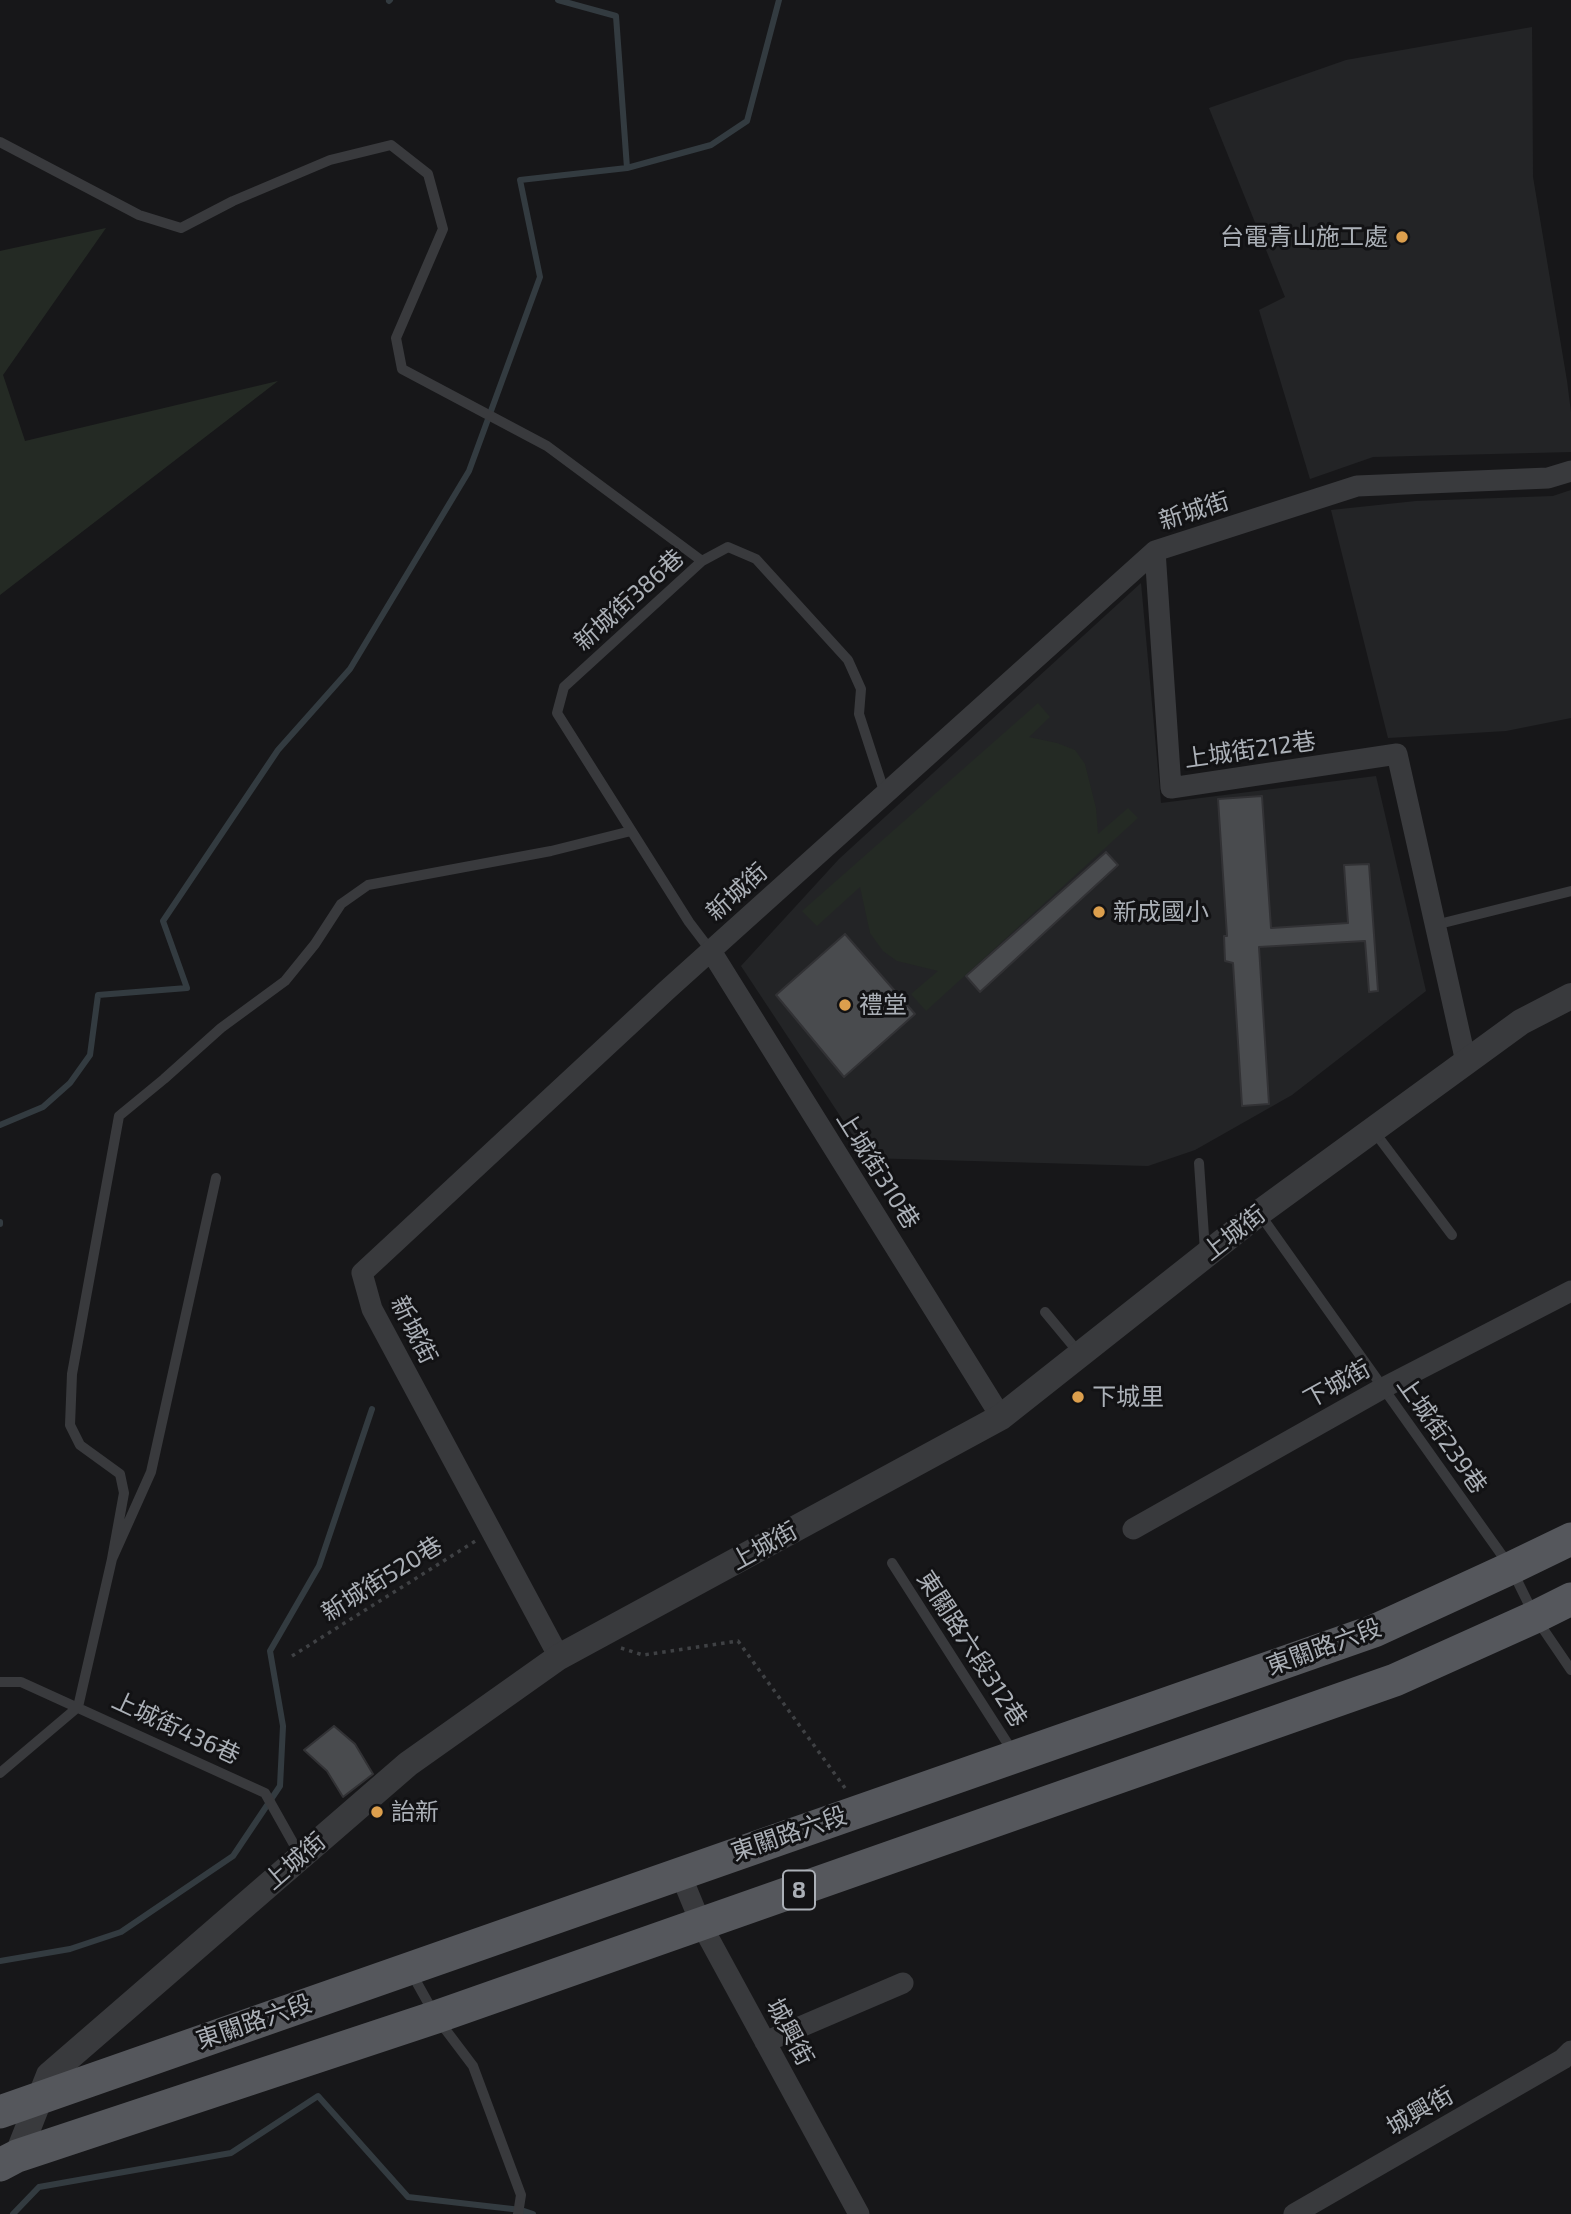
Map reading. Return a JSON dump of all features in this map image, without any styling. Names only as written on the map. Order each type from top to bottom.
[{"type":"main road","name":"東關路六段","points":[[0,2112],[1374,1631],[1571,1539]]},
{"type":"main road","name":"8","points":[[8,2160],[436,2017],[1395,1680],[1571,1598]]},
{"type":"street","name":"新城街","points":[[559,1657],[372,1309],[362,1273],[711,951],[1155,551],[1357,486],[1548,478],[1571,471]]},
{"type":"street","name":"上城街212巷","points":[[1155,551],[1171,788],[1397,754],[1466,1062]]},
{"type":"street","name":"上城街310巷","points":[[711,951],[1001,1417]]},
{"type":"street","name":"上城街","points":[[8,2160],[49,2075],[408,1764],[559,1657],[1001,1417],[1259,1213],[1521,1022],[1571,996]]},
{"type":"street","name":"下城街","points":[[1133,1529],[1383,1388],[1571,1291]]},
{"type":"street","name":"城興街","points":[[680,1873],[701,1924],[859,2214]]},
{"type":"street","points":[[765,2042],[903,1983]]},
{"type":"street","name":"城興街","points":[[1294,2214],[1314,2208],[1563,2059],[1571,2051]]},
{"type":"lane","points":[[0,142],[139,215],[181,228],[233,201],[330,160],[391,145],[428,174],[443,229],[396,338],[402,369],[547,446],[702,561]]},
{"type":"lane","name":"新城街386巷","points":[[711,951],[689,922],[557,713],[564,687],[702,561],[729,547],[756,559],[848,660],[861,689],[859,714],[885,794]]},
{"type":"lane","points":[[0,1773],[78,1707],[112,1559],[124,1493],[120,1475],[80,1445],[70,1425],[72,1374],[119,1116],[221,1028],[285,981],[315,944],[341,904],[368,885],[551,851],[631,831]]},
{"type":"lane","points":[[1435,925],[1571,891]]},
{"type":"lane","points":[[1373,1130],[1452,1235]]},
{"type":"lane","points":[[1199,1163],[1205,1256]]},
{"type":"lane","points":[[112,1559],[151,1472],[216,1178]]},
{"type":"lane","name":"上城街239巷","points":[[1259,1213],[1511,1568],[1535,1617],[1571,1670]]},
{"type":"lane","points":[[1045,1312],[1080,1355]]},
{"type":"lane","name":"東關路六段312巷","points":[[892,1563],[1016,1757]]},
{"type":"lane","name":"上城街436巷","points":[[0,1682],[21,1682],[265,1793],[301,1857]]},
{"type":"lane","points":[[408,1968],[436,2017],[473,2066],[521,2195],[518,2214]]},
{"type":"path","name":"新城街520巷","points":[[292,1656],[491,1531]]},
{"type":"path","points":[[594,1639],[643,1655],[738,1641],[861,1809]]},
{"type":"shaded area","name":"台電青山施工處","points":[[1532,27],[1533,177],[1567,381],[1571,412],[1571,452],[1373,457],[1310,479],[1259,310],[1285,297],[1209,108],[1346,60]]},
{"type":"shaded area","points":[[106,228],[3,375],[25,441],[278,381],[0,595],[0,251]]},
{"type":"shaded area","points":[[1571,490],[1571,718],[1506,731],[1388,738],[1331,510],[1416,501],[1553,496]]},
{"type":"shaded area","name":"新成國小","points":[[1141,583],[1161,803],[1376,776],[1426,991],[1292,1095],[1195,1150],[1148,1166],[868,1158],[741,966],[839,859]]},
{"type":"shaded area","points":[[1038,703],[1050,717],[1029,737],[1075,750],[1085,764],[1096,808],[1098,834],[1128,808],[1138,818],[926,1011],[911,994],[938,971],[897,961],[883,951],[870,933],[860,887],[817,926],[802,911]]},
{"type":"building","points":[[1262,796],[1271,928],[1348,923],[1344,865],[1369,864],[1378,991],[1369,992],[1365,941],[1259,947],[1269,1104],[1242,1106],[1233,963],[1225,961],[1224,936],[1227,936],[1218,799]]},
{"type":"building","points":[[1106,852],[1118,865],[980,992],[966,976]]},
{"type":"building","name":"禮堂","points":[[845,934],[915,1014],[844,1077],[776,995]]},
{"type":"building","points":[[334,1726],[355,1744],[373,1774],[343,1797],[327,1771],[304,1750]]},
{"type":"waterway","points":[[558,0],[616,16],[627,168]]},
{"type":"waterway","points":[[0,1125],[43,1107],[70,1083],[90,1055],[98,995],[187,988],[163,921],[278,750],[350,669],[469,471],[540,277],[520,180],[627,168],[711,145],[747,121],[779,0]]},
{"type":"waterway","points":[[0,1961],[70,1949],[121,1932],[233,1856],[280,1786],[283,1726],[270,1651],[319,1566],[372,1409]]},
{"type":"waterway","points":[[13,2214],[39,2187],[231,2153],[318,2096],[408,2197],[521,2210],[533,2214]]},
{"type":"place","name":"台電青山施工處","points":[[1402,237]]},
{"type":"place","name":"新成國小","points":[[1099,912]]},
{"type":"place","name":"禮堂","points":[[845,1005]]},
{"type":"place","name":"下城里","points":[[1078,1397]]},
{"type":"place","name":"詒新","points":[[377,1812]]}]
